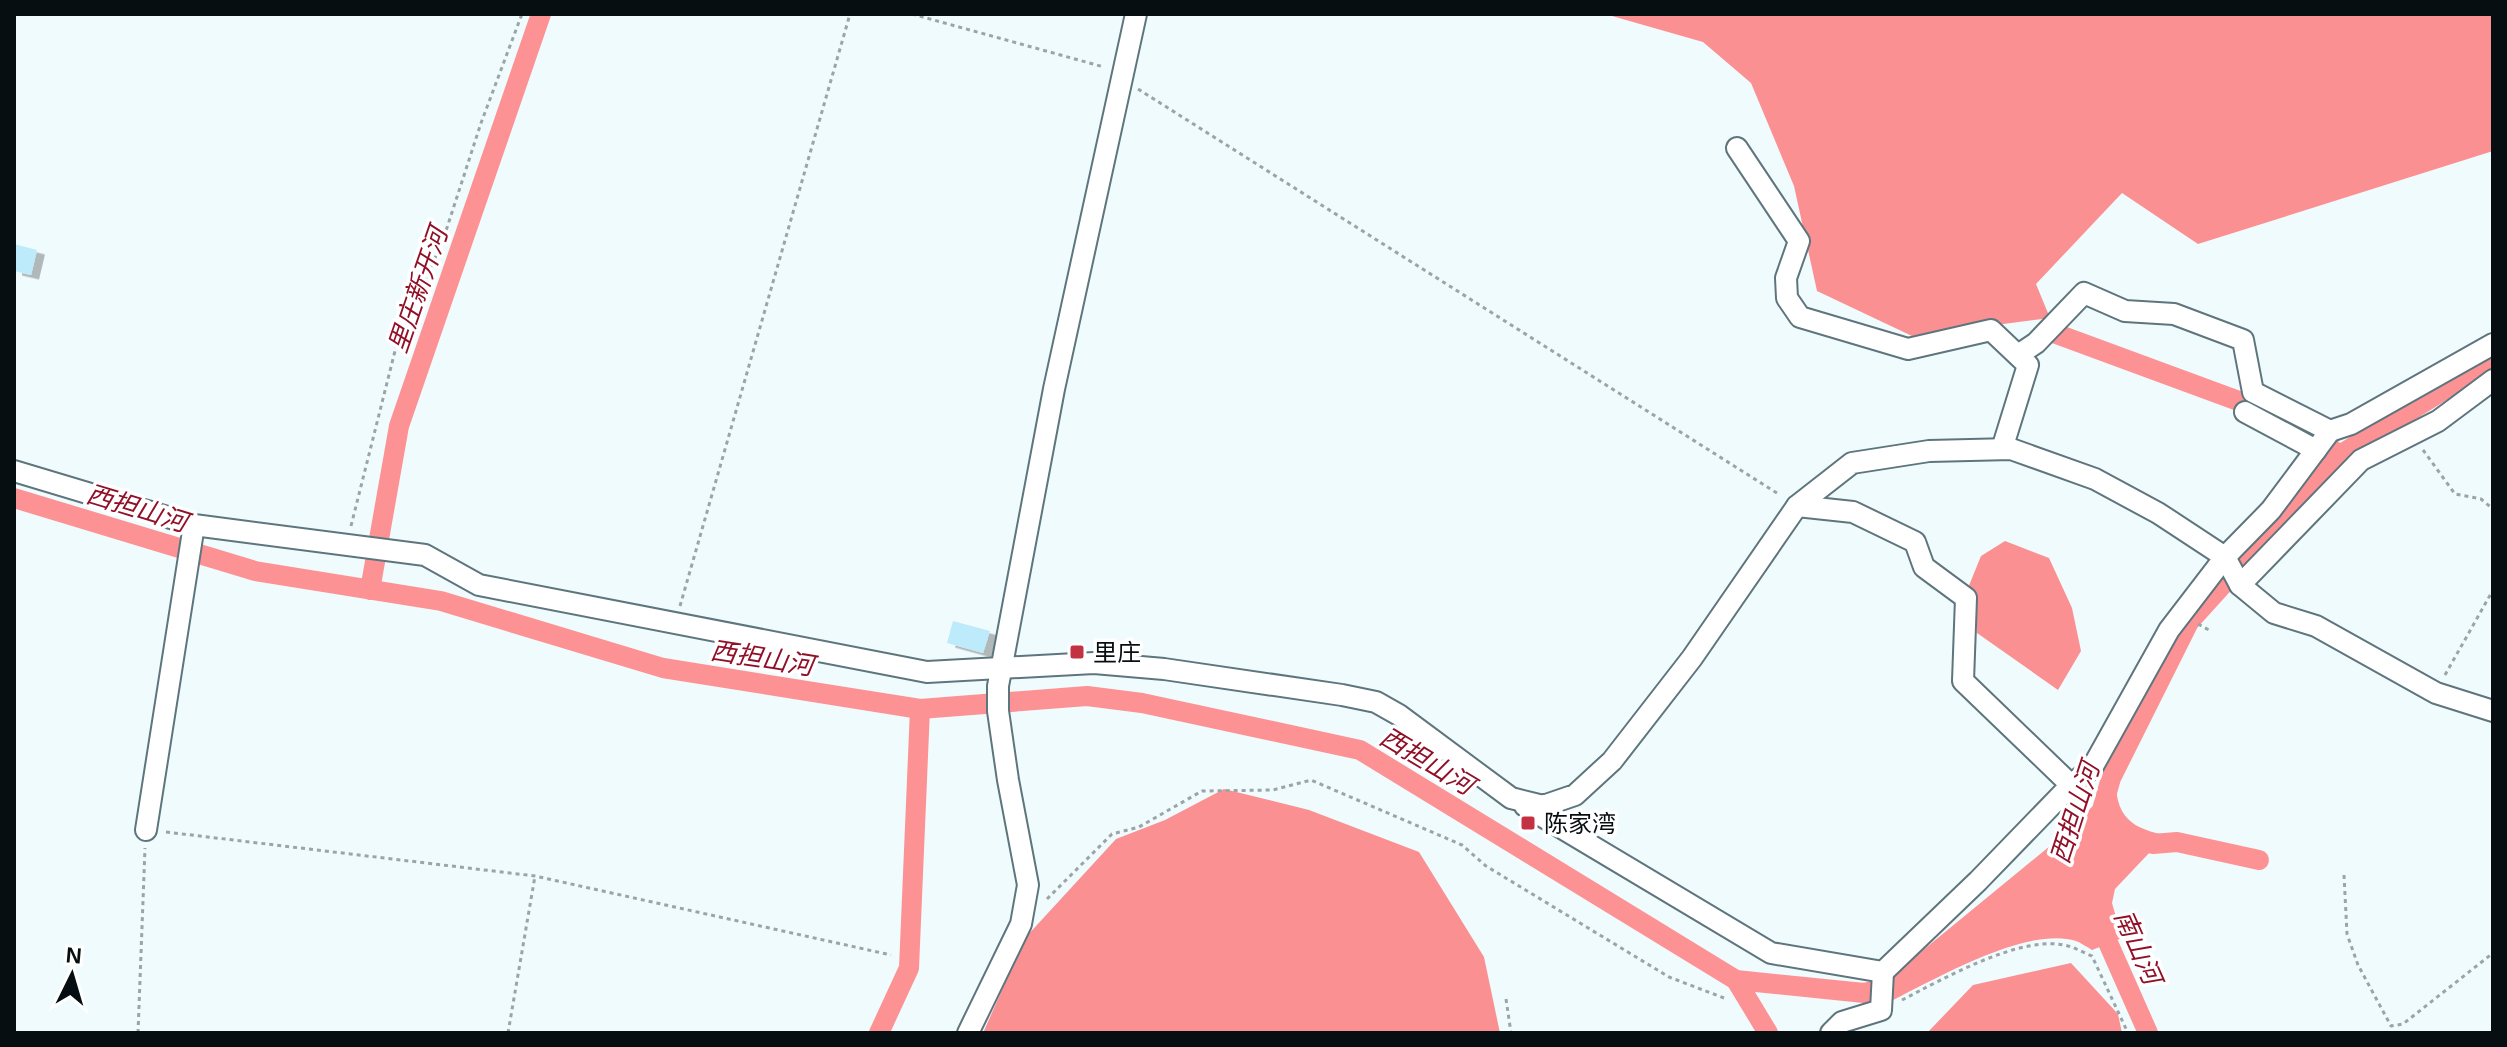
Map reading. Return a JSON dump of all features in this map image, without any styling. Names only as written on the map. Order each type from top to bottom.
[{"type":"street","points":[[968,1033],[1021,924],[1028,885],[998,711],[999,678],[1054,389],[1136,14]]},
{"type":"street","points":[[1737,148],[1799,241],[1786,278],[1787,298],[1800,317],[1908,349],[1991,330],[2028,365],[2002,449]]},
{"type":"street","points":[[2018,355],[2036,343],[2084,293],[2125,311],[2174,314],[2243,340],[2253,392],[2330,431]]},
{"type":"street","points":[[1831,1033],[1842,1022],[1881,1010],[1883,972],[1978,881],[2071,785],[2092,768],[2169,630],[2225,557],[2271,510],[2330,431],[2351,424],[2493,344]]},
{"type":"street","points":[[2240,585],[2361,460],[2438,421],[2493,380]]},
{"type":"street","points":[[2245,412],[2316,450]]},
{"type":"street","points":[[1511,798],[1543,806],[1575,795],[1612,761],[1692,658],[1797,506],[1852,463],[1929,451],[2011,449],[2095,479],[2158,513],[2225,557],[2240,585],[2274,613],[2316,626],[2436,693],[2493,711]]},
{"type":"street","points":[[14,471],[194,525],[425,555],[479,585],[927,672],[999,678],[1108,664],[1208,675],[1376,702],[1399,715],[1511,798],[1771,953],[1883,972]]},
{"type":"street","points":[[1797,506],[1853,512],[1915,542],[1924,567],[1966,598],[1963,681],[2071,785]]},
{"type":"street","points":[[146,830],[194,525]]},
{"type":"path","points":[[346,545],[396,347],[443,240],[481,123],[522,14]]},
{"type":"path","points":[[676,623],[850,14]]},
{"type":"path","points":[[912,14],[1122,75],[1797,506]]},
{"type":"path","points":[[2411,435],[2455,494],[2481,499],[2493,509]]},
{"type":"path","points":[[2436,693],[2493,590]]},
{"type":"path","points":[[1021,924],[1112,834],[1139,827],[1202,791],[1273,790],[1311,780],[1462,845],[1486,866],[1669,977],[1724,998]]},
{"type":"path","points":[[138,1033],[146,830],[535,876],[891,955]]},
{"type":"path","points":[[2344,875],[2347,934],[2358,965],[2391,1026],[2403,1024],[2493,953]]},
{"type":"path","points":[[508,1033],[535,876]]},
{"type":"path","points":[[1881,1010],[1966,968],[2019,947],[2066,945],[2092,956],[2128,1033]]},
{"type":"path","points":[[1506,999],[1511,1033]]},
{"type":"shaded area","points":[[1605,14],[2493,14],[2493,151],[2198,244],[2122,193],[2036,284],[2050,318],[1912,336],[1817,291],[1794,186],[1751,83],[1703,42]]},
{"type":"shaded area","points":[[2005,541],[2049,558],[2072,608],[2081,651],[2058,690],[1977,633],[1977,601],[1968,588],[1981,556]]},
{"type":"shaded area","points":[[2103,784],[2116,786],[2122,811],[2136,825],[2179,839],[2177,846],[2151,851],[2115,889],[2112,903],[2122,938],[2092,950],[2076,941],[2056,938],[2032,941],[1954,969],[1887,1003],[1889,978],[2056,841],[2094,805]]},
{"type":"shaded area","points":[[1224,789],[1309,810],[1419,852],[1484,957],[1500,1033],[983,1033],[1025,938],[1116,839],[1165,820]]},
{"type":"shaded area","points":[[2071,963],[2118,1014],[2122,1033],[1927,1033],[1973,985]]},
{"type":"building","points":[[14,244],[37,250],[31,275],[14,271]]},
{"type":"building","points":[[953,621],[990,631],[983,653],[947,643]]},
{"type":"waterway","name":"里庄新开河","points":[[370,590],[399,426],[541,14]]},
{"type":"waterway","points":[[2054,333],[2282,417],[2333,450]]},
{"type":"waterway","name":"西担山河","points":[[2102,810],[2111,778],[2189,622],[2340,455],[2493,359]]},
{"type":"waterway","name":"西担山河","points":[[14,498],[255,571],[441,601],[663,668],[920,709],[1087,696],[1142,703],[1360,750],[1736,980],[1864,993],[1899,985]]},
{"type":"waterway","points":[[879,1033],[909,968],[920,709]]},
{"type":"waterway","points":[[2153,844],[2177,842],[2259,860]]},
{"type":"waterway","name":"南山河","points":[[2098,920],[2148,1033]]},
{"type":"waterway","points":[[1736,980],[1768,1033]]},
{"type":"place","name":"里庄","points":[[1077,652]]},
{"type":"place","name":"陈家湾","points":[[1528,823]]}]
